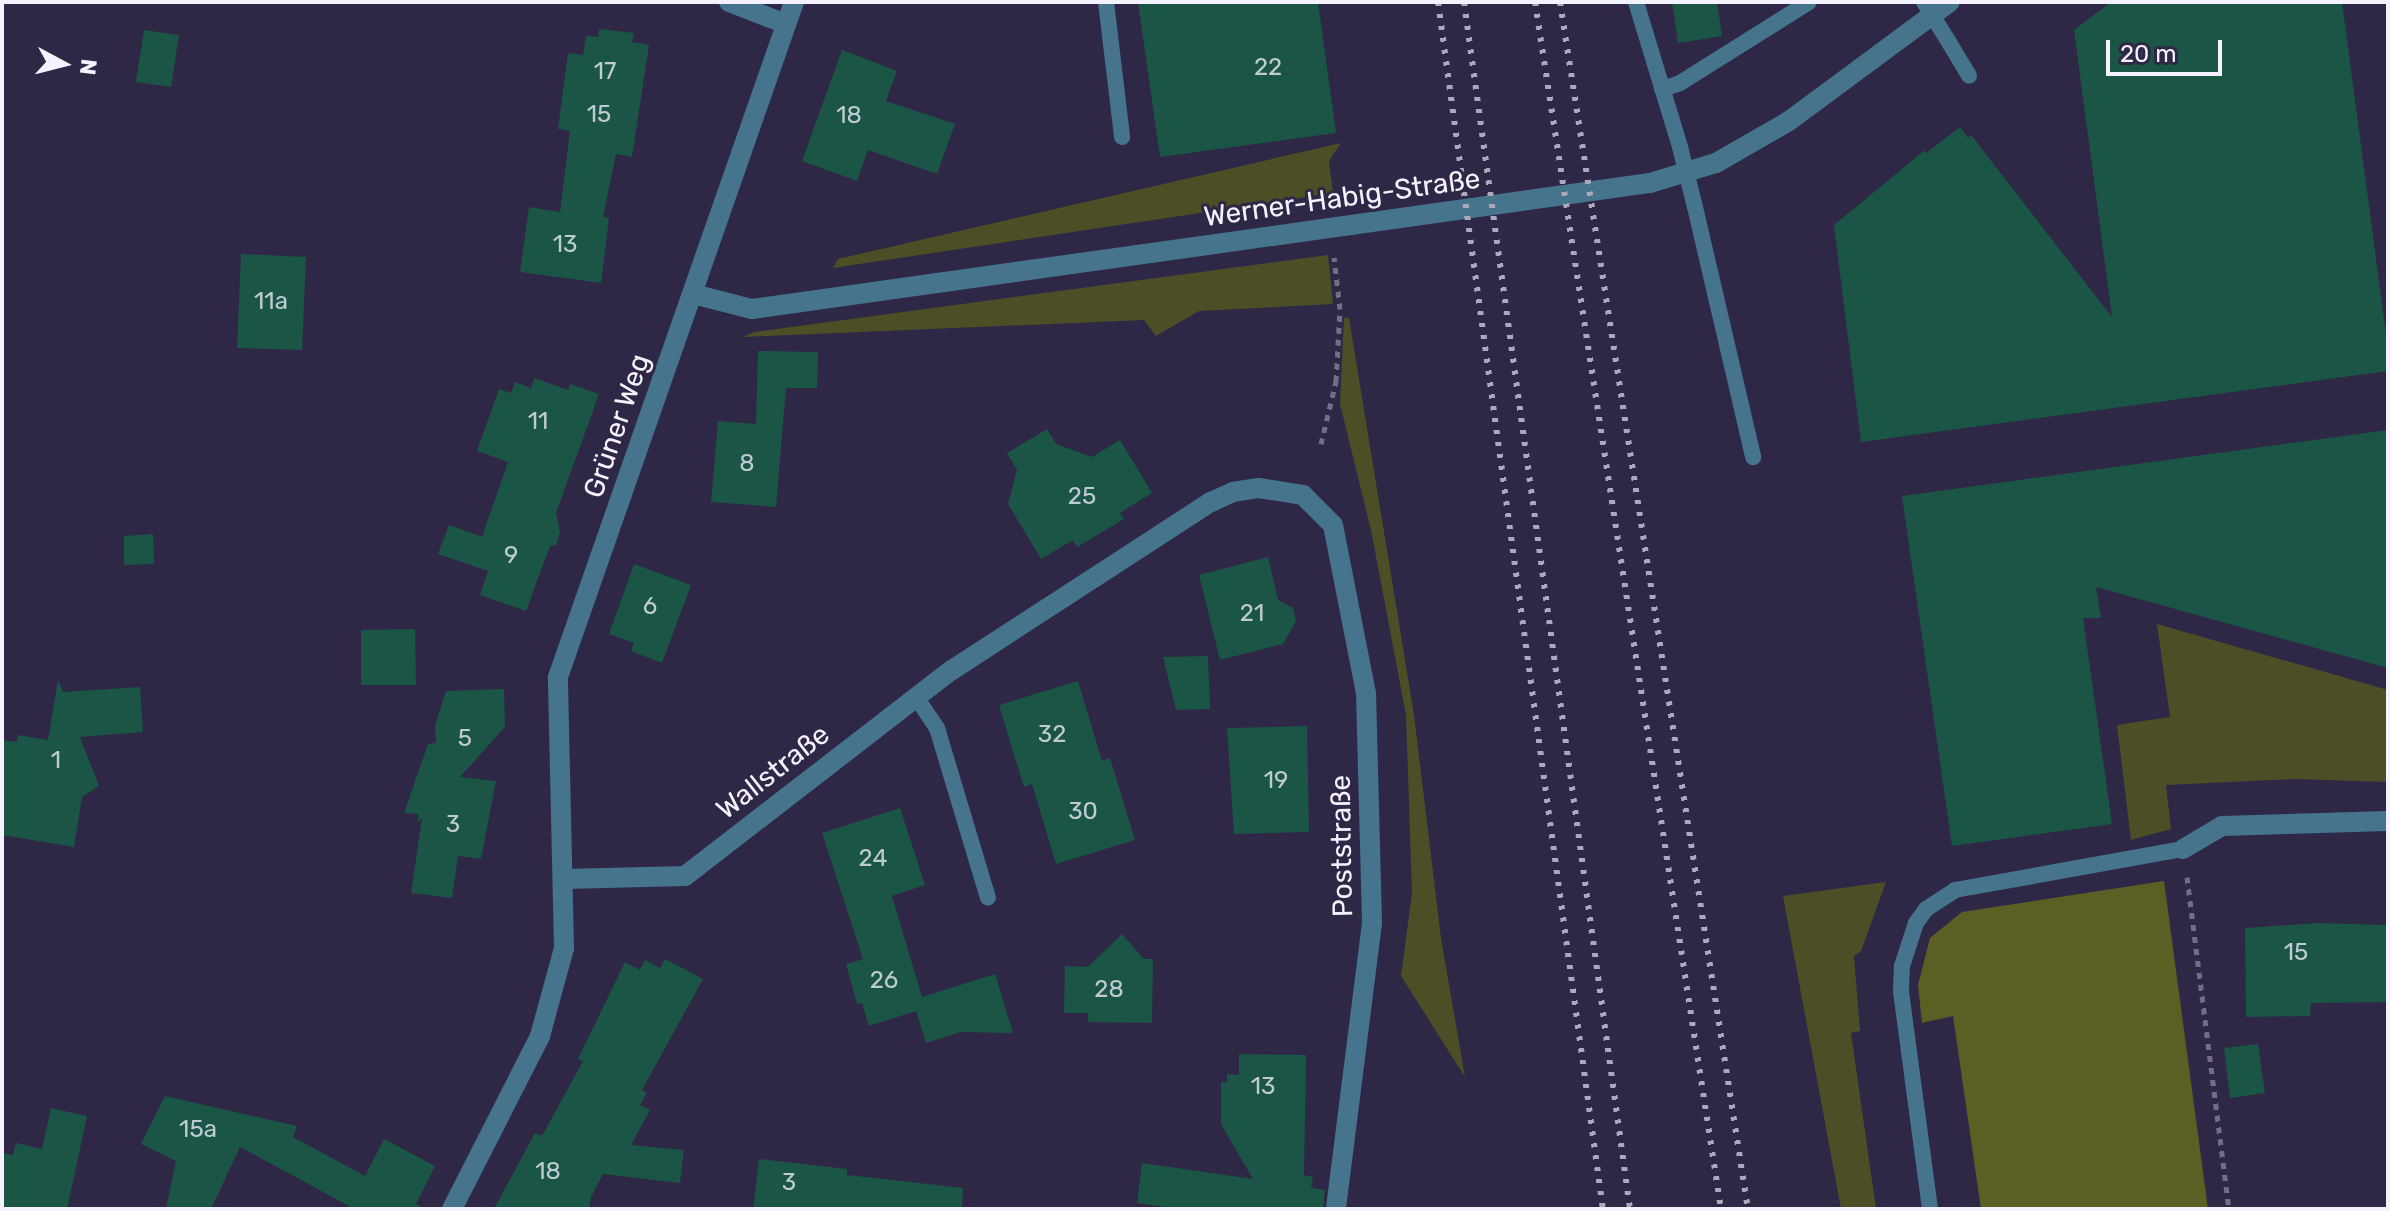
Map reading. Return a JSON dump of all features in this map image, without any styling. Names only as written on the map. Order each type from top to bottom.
[{"type":"street","points":[[729,2],[786,24]]},
{"type":"street","name":"Grüner Weg","points":[[565,879],[558,677],[794,2]]},
{"type":"street","name":"Werner-Habig-Straße","points":[[693,294],[752,309],[1650,183],[1716,163],[1789,121],[1950,2]]},
{"type":"street","name":"Wallstraße","points":[[565,879],[685,876],[916,697],[1032,615],[1211,502],[1233,492],[1259,488],[1303,495]]},
{"type":"street","name":"Poststraße","points":[[1303,495],[1333,525],[1366,693],[1372,923],[1336,1209]]},
{"type":"street","points":[[2183,849],[2222,826],[2388,821]]},
{"type":"street","points":[[452,1209],[540,1036],[564,948],[565,879]]},
{"type":"lane","points":[[1106,2],[1122,137]]},
{"type":"lane","points":[[1636,2],[1680,147],[1753,457]]},
{"type":"lane","points":[[1662,89],[1680,83],[1809,2]]},
{"type":"lane","points":[[1924,2],[1969,76]]},
{"type":"lane","points":[[916,697],[937,728],[988,898]]},
{"type":"lane","points":[[1930,1209],[1901,991],[1902,966],[1916,923],[1926,909],[1955,890],[2183,849]]},
{"type":"path","points":[[1321,444],[1336,381],[1340,309],[1333,254]]},
{"type":"path","points":[[2183,849],[2229,1209]]},
{"type":"green space","points":[[1341,143],[1329,161],[1333,193],[833,268],[838,259]]},
{"type":"green space","points":[[1328,255],[1333,304],[1199,311],[1156,336],[1144,320],[743,337],[754,332]]},
{"type":"green space","points":[[1344,318],[1349,318],[1414,715],[1441,938],[1465,1077],[1401,976],[1412,893],[1406,715],[1371,530],[1340,404]]},
{"type":"green space","points":[[2157,624],[2388,690],[2388,782],[2295,779],[2166,785],[2171,829],[2131,840],[2117,725],[2170,717]]},
{"type":"green space","points":[[2164,881],[2208,1209],[1981,1209],[1953,1016],[1922,1023],[1918,985],[1930,938],[1962,912]]},
{"type":"green space","points":[[1886,882],[1861,951],[1854,956],[1860,1031],[1851,1033],[1876,1209],[1841,1209],[1783,896]]},
{"type":"building","points":[[1138,2],[1318,2],[1336,133],[1160,157]]},
{"type":"building","points":[[1672,2],[1717,2],[1722,36],[1678,43]]},
{"type":"building","points":[[2111,2],[2342,2],[2388,349],[2388,371],[1861,442],[1834,225],[1925,150],[1926,153],[1960,127],[1968,138],[1971,135],[2112,317],[2074,30]]},
{"type":"building","points":[[599,29],[634,33],[632,42],[649,45],[632,157],[616,154],[603,217],[609,218],[601,283],[520,272],[529,207],[560,212],[570,131],[558,129],[568,53],[583,55],[586,36],[598,37]]},
{"type":"building","points":[[144,30],[179,35],[171,87],[136,82]]},
{"type":"building","points":[[842,50],[897,71],[886,101],[955,124],[937,174],[868,150],[857,181],[802,161]]},
{"type":"building","points":[[241,254],[306,257],[302,350],[237,348]]},
{"type":"building","points":[[758,351],[818,352],[817,388],[786,388],[776,507],[711,502],[718,421],[756,424]]},
{"type":"building","points":[[534,378],[568,390],[570,384],[599,394],[556,513],[560,532],[556,545],[550,546],[526,611],[480,595],[488,571],[438,554],[449,525],[482,537],[508,462],[477,451],[499,389],[511,393],[515,382],[531,388]]},
{"type":"building","points":[[1047,429],[1056,444],[1092,457],[1120,440],[1152,493],[1120,513],[1124,519],[1077,547],[1073,540],[1041,559],[1008,504],[1017,470],[1007,453]]},
{"type":"building","points":[[2388,430],[2388,668],[2096,587],[2101,618],[2083,618],[2112,824],[1952,846],[1902,496]]},
{"type":"building","points":[[153,534],[154,564],[124,565],[124,536]]},
{"type":"building","points":[[1268,557],[1278,600],[1293,608],[1296,621],[1283,644],[1220,660],[1199,575]]},
{"type":"building","points":[[634,564],[691,585],[662,663],[631,651],[634,643],[609,634]]},
{"type":"building","points":[[415,629],[416,685],[361,685],[361,630]]},
{"type":"building","points":[[1208,656],[1210,709],[1176,710],[1163,657]]},
{"type":"building","points":[[58,680],[63,692],[140,687],[143,732],[80,737],[99,786],[82,797],[74,847],[2,835],[2,740],[17,742],[18,735],[48,740]]},
{"type":"building","points":[[1078,681],[1102,761],[1110,758],[1135,840],[1056,864],[1032,784],[1024,787],[999,705]]},
{"type":"building","points":[[504,689],[505,727],[460,777],[496,781],[481,859],[458,856],[452,898],[411,893],[422,818],[418,822],[418,814],[404,813],[428,744],[436,743],[435,725],[446,691]]},
{"type":"building","points":[[1307,726],[1309,832],[1234,834],[1227,728]]},
{"type":"building","points":[[900,808],[925,885],[892,896],[922,997],[995,974],[1013,1033],[960,1032],[926,1043],[916,1011],[869,1026],[862,1003],[857,1004],[846,964],[863,959],[822,833]]},
{"type":"building","points":[[2317,923],[2388,925],[2388,1002],[2311,1003],[2310,1016],[2246,1017],[2245,928]]},
{"type":"building","points":[[1122,934],[1144,959],[1153,959],[1152,1023],[1088,1022],[1088,1013],[1064,1013],[1065,966],[1088,967]]},
{"type":"building","points":[[665,959],[703,979],[642,1090],[647,1093],[640,1105],[650,1110],[631,1145],[684,1150],[680,1183],[603,1174],[591,1197],[589,1209],[494,1209],[535,1133],[542,1136],[583,1061],[578,1059],[625,962],[640,970],[645,960],[660,968]]},
{"type":"building","points":[[2258,1044],[2265,1093],[2230,1098],[2224,1048]]},
{"type":"building","points":[[1239,1054],[1306,1055],[1304,1175],[1313,1177],[1311,1188],[1325,1190],[1323,1209],[1178,1209],[1137,1203],[1142,1163],[1253,1179],[1221,1124],[1221,1082],[1227,1082],[1227,1074],[1239,1075]]},
{"type":"building","points":[[165,1096],[297,1126],[293,1137],[365,1176],[384,1139],[435,1166],[416,1204],[425,1209],[347,1209],[349,1206],[240,1147],[211,1209],[166,1209],[176,1161],[141,1144]]},
{"type":"building","points":[[51,1108],[87,1116],[67,1209],[2,1209],[2,1153],[13,1155],[16,1143],[42,1149]]},
{"type":"building","points":[[759,1159],[847,1169],[847,1175],[963,1188],[962,1209],[753,1209]]},
{"type":"railway","points":[[1438,2],[1603,1209]]},
{"type":"railway","points":[[1464,2],[1630,1209]]},
{"type":"railway","points":[[1535,2],[1721,1209]]},
{"type":"railway","points":[[1560,2],[1748,1209]]}]
